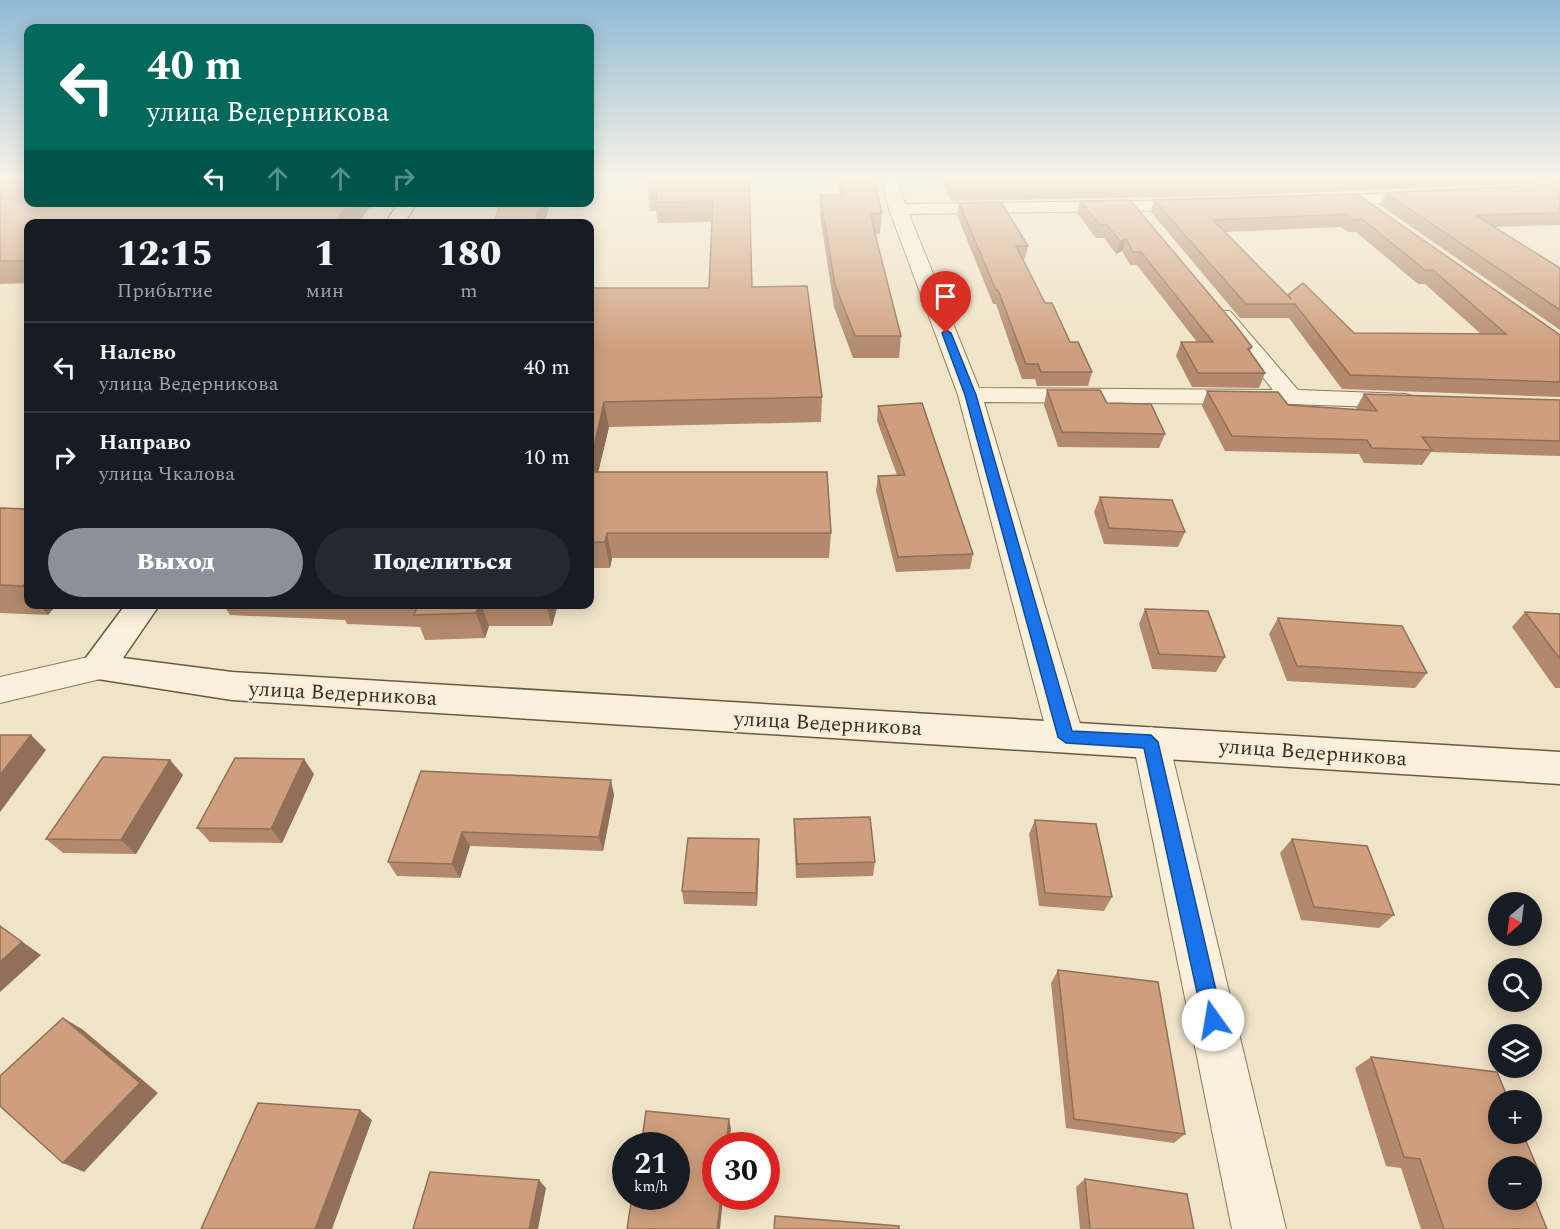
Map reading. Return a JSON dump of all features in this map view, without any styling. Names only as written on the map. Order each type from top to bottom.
[{"type":"street","points":[[908,235],[970,395],[1066,737]]},
{"type":"street","points":[[1209,298],[1291,397]]},
{"type":"street","points":[[970,395],[1291,397],[1431,402]]},
{"type":"street","points":[[0,690],[97,668],[140,609]]},
{"type":"street","name":"улица Ведерникова","points":[[97,668],[232,686],[1560,768]]},
{"type":"street","points":[[1151,742],[1259,1229]]},
{"type":"building","points":[[0,235],[24,235],[24,261],[0,261]]},
{"type":"building","points":[[711,235],[751,235],[752,287],[807,286],[822,397],[604,402],[594,446],[594,288],[709,288]]},
{"type":"building","points":[[827,235],[875,235],[901,336],[855,336],[835,285]]},
{"type":"building","points":[[973,235],[1021,235],[1028,246],[1016,246],[1045,303],[1052,303],[1070,342],[1078,342],[1092,372],[1041,372],[1038,364],[1026,364],[998,290],[996,290]]},
{"type":"building","points":[[1115,235],[1160,235],[1237,327],[1252,347],[1248,349],[1265,373],[1198,373],[1181,342],[1213,342],[1141,252],[1133,252],[1126,239],[1120,241]]},
{"type":"building","points":[[1185,235],[1228,235],[1291,299],[1288,295],[1303,283],[1354,333],[1506,334],[1433,270],[1425,270],[1382,235],[1417,235],[1560,335],[1560,382],[1350,375],[1295,304],[1246,304]]},
{"type":"building","points":[[1449,235],[1508,235],[1560,268],[1560,310]]},
{"type":"building","points":[[1047,390],[1100,390],[1107,403],[1151,404],[1165,434],[1062,432]]},
{"type":"building","points":[[1207,391],[1278,392],[1288,405],[1377,411],[1364,394],[1560,400],[1560,441],[1422,437],[1432,450],[1372,448],[1367,440],[1232,436]]},
{"type":"building","points":[[922,403],[973,554],[898,557],[878,476],[905,475],[878,406]]},
{"type":"building","points":[[594,472],[827,472],[831,533],[607,533],[605,542],[594,542]]},
{"type":"building","points":[[1100,497],[1172,500],[1185,532],[1109,528]]},
{"type":"building","points":[[0,508],[24,509],[24,585],[0,585]]},
{"type":"building","points":[[416,609],[477,609],[476,613],[414,615]]},
{"type":"building","points":[[1145,609],[1208,611],[1225,657],[1159,654]]},
{"type":"building","points":[[1525,612],[1560,614],[1560,659]]},
{"type":"building","points":[[1278,618],[1402,626],[1427,673],[1297,666]]},
{"type":"building","points":[[0,735],[31,735],[0,775]]},
{"type":"building","points":[[103,757],[170,760],[121,840],[46,839]]},
{"type":"building","points":[[235,758],[304,759],[271,829],[197,828]]},
{"type":"building","points":[[421,771],[611,780],[599,837],[462,832],[452,864],[388,862]]},
{"type":"building","points":[[870,817],[875,862],[797,864],[794,819]]},
{"type":"building","points":[[1035,820],[1096,824],[1112,897],[1045,893]]},
{"type":"building","points":[[688,838],[759,839],[756,893],[682,891]]},
{"type":"building","points":[[1292,839],[1367,846],[1394,915],[1314,907]]},
{"type":"building","points":[[0,926],[22,942],[0,962]]},
{"type":"building","points":[[1058,970],[1158,982],[1185,1134],[1074,1119]]},
{"type":"building","points":[[63,1018],[140,1083],[63,1163],[0,1106],[0,1076]]},
{"type":"building","points":[[1371,1057],[1488,1071],[1488,1078],[1499,1078],[1504,1090],[1488,1090],[1488,1144],[1527,1144],[1532,1156],[1488,1156],[1488,1210],[1539,1210],[1547,1229],[1444,1229],[1420,1159],[1404,1157]]},
{"type":"building","points":[[258,1103],[360,1110],[315,1229],[201,1229]]},
{"type":"building","points":[[646,1111],[729,1119],[728,1132],[702,1132],[702,1210],[719,1210],[717,1229],[627,1229],[630,1210],[690,1210],[690,1132],[643,1132]]},
{"type":"building","points":[[430,1172],[539,1180],[529,1229],[413,1229]]},
{"type":"building","points":[[1085,1179],[1187,1194],[1194,1229],[1090,1229]]},
{"type":"building","points":[[775,1216],[899,1226],[899,1229],[774,1229]]},
{"type":"route","points":[[946,333],[970,395],[1066,737],[1151,742],[1213,1020]]}]
